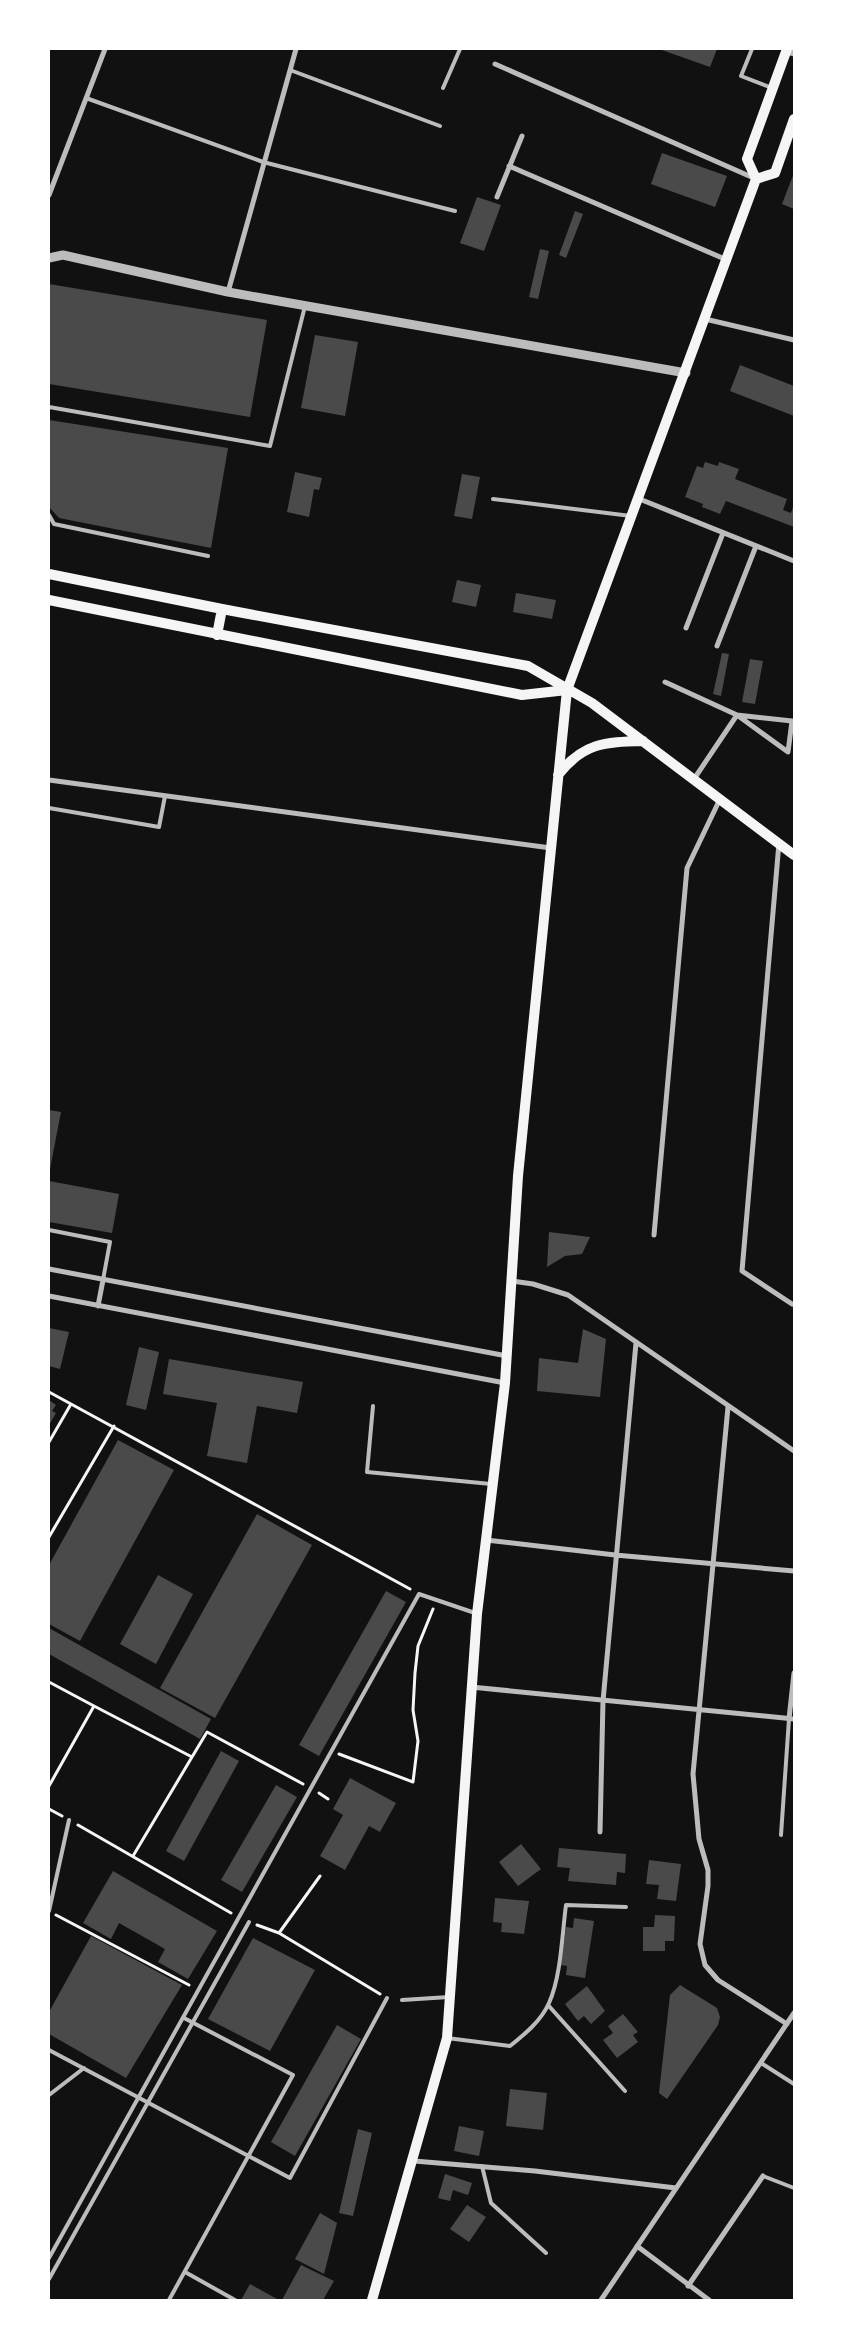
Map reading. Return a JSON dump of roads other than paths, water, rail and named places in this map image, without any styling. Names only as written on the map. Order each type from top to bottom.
[{"type":"main road","points":[[376,2298],[448,2038],[471,1687],[505,1383],[517,1182],[567,690],[686,373],[756,179],[747,159],[773,88],[790,50]]},
{"type":"main road","points":[[756,179],[775,173],[794,119]]},
{"type":"main road","points":[[49,574],[222,609],[528,666],[592,703],[794,855]]},
{"type":"main road","points":[[49,600],[522,694],[567,690]]},
{"type":"main road","points":[[217,634],[222,609]]},
{"type":"main road","points":[[558,775],[570,759],[587,749],[621,741],[643,741]]},
{"type":"street","points":[[49,195],[105,49]]},
{"type":"street","points":[[228,292],[296,49]]},
{"type":"street","points":[[495,64],[756,179]]},
{"type":"street","points":[[497,197],[522,136]]},
{"type":"street","points":[[509,166],[727,260]]},
{"type":"street","points":[[49,258],[63,255],[228,292],[305,304],[686,373]]},
{"type":"street","points":[[704,319],[794,340]]},
{"type":"street","points":[[638,498],[794,561]]},
{"type":"street","points":[[686,628],[723,533]]},
{"type":"street","points":[[717,646],[756,546]]},
{"type":"street","points":[[665,682],[737,715],[788,752],[792,721],[737,715]]},
{"type":"street","points":[[694,779],[737,715]]},
{"type":"street","points":[[49,780],[551,848]]},
{"type":"street","points":[[654,1235],[687,868],[720,799]]},
{"type":"street","points":[[779,843],[742,1270],[792,1304]]},
{"type":"street","points":[[49,1270],[507,1356]]},
{"type":"street","points":[[98,1306],[103,1280]]},
{"type":"street","points":[[512,1281],[533,1284],[568,1295],[794,1451]]},
{"type":"street","points":[[49,1296],[505,1383]]},
{"type":"street","points":[[600,1832],[603,1701],[636,1343]]},
{"type":"street","points":[[728,1407],[693,1774],[699,1839],[708,1870],[708,1886],[700,1944],[705,1965],[718,1980],[787,2024]]},
{"type":"street","points":[[486,1540],[615,1555],[794,1571]]},
{"type":"street","points":[[471,1687],[792,1719],[794,1673]]},
{"type":"street","points":[[601,2300],[794,2013]]},
{"type":"street","points":[[414,2161],[535,2171],[676,2188]]},
{"type":"street","points":[[688,2286],[764,2176]]},
{"type":"street","points":[[637,2246],[709,2300]]},
{"type":"lane","points":[[443,88],[460,49]]},
{"type":"lane","points":[[752,49],[741,76],[773,88]]},
{"type":"lane","points":[[290,70],[440,126]]},
{"type":"lane","points":[[86,98],[263,162],[454,211]]},
{"type":"lane","points":[[49,407],[270,446],[305,304]]},
{"type":"lane","points":[[493,499],[631,516]]},
{"type":"lane","points":[[49,515],[54,524],[208,556]]},
{"type":"lane","points":[[49,808],[159,827],[165,796]]},
{"type":"lane","points":[[49,1230],[110,1242],[103,1280]]},
{"type":"lane","points":[[373,1406],[367,1472],[493,1484]]},
{"type":"lane","points":[[49,2258],[419,1594],[478,1614]]},
{"type":"lane","points":[[781,1835],[792,1719]]},
{"type":"lane","points":[[49,1911],[69,1820]]},
{"type":"lane","points":[[448,2038],[510,2046],[528,2031],[548,2005],[554,1990],[566,1905],[626,1907]]},
{"type":"lane","points":[[49,2278],[146,2102],[193,2023],[249,1922]]},
{"type":"lane","points":[[402,2000],[450,1997]]},
{"type":"lane","points":[[49,2050],[290,2178],[387,1998]]},
{"type":"lane","points":[[548,2005],[626,2091]]},
{"type":"lane","points":[[169,2300],[294,2075],[184,2018]]},
{"type":"lane","points":[[761,2063],[794,2084]]},
{"type":"lane","points":[[49,2095],[84,2068]]},
{"type":"lane","points":[[482,2166],[491,2203],[546,2253]]},
{"type":"lane","points":[[764,2176],[794,2188]]},
{"type":"lane","points":[[184,2272],[234,2300]]}]
